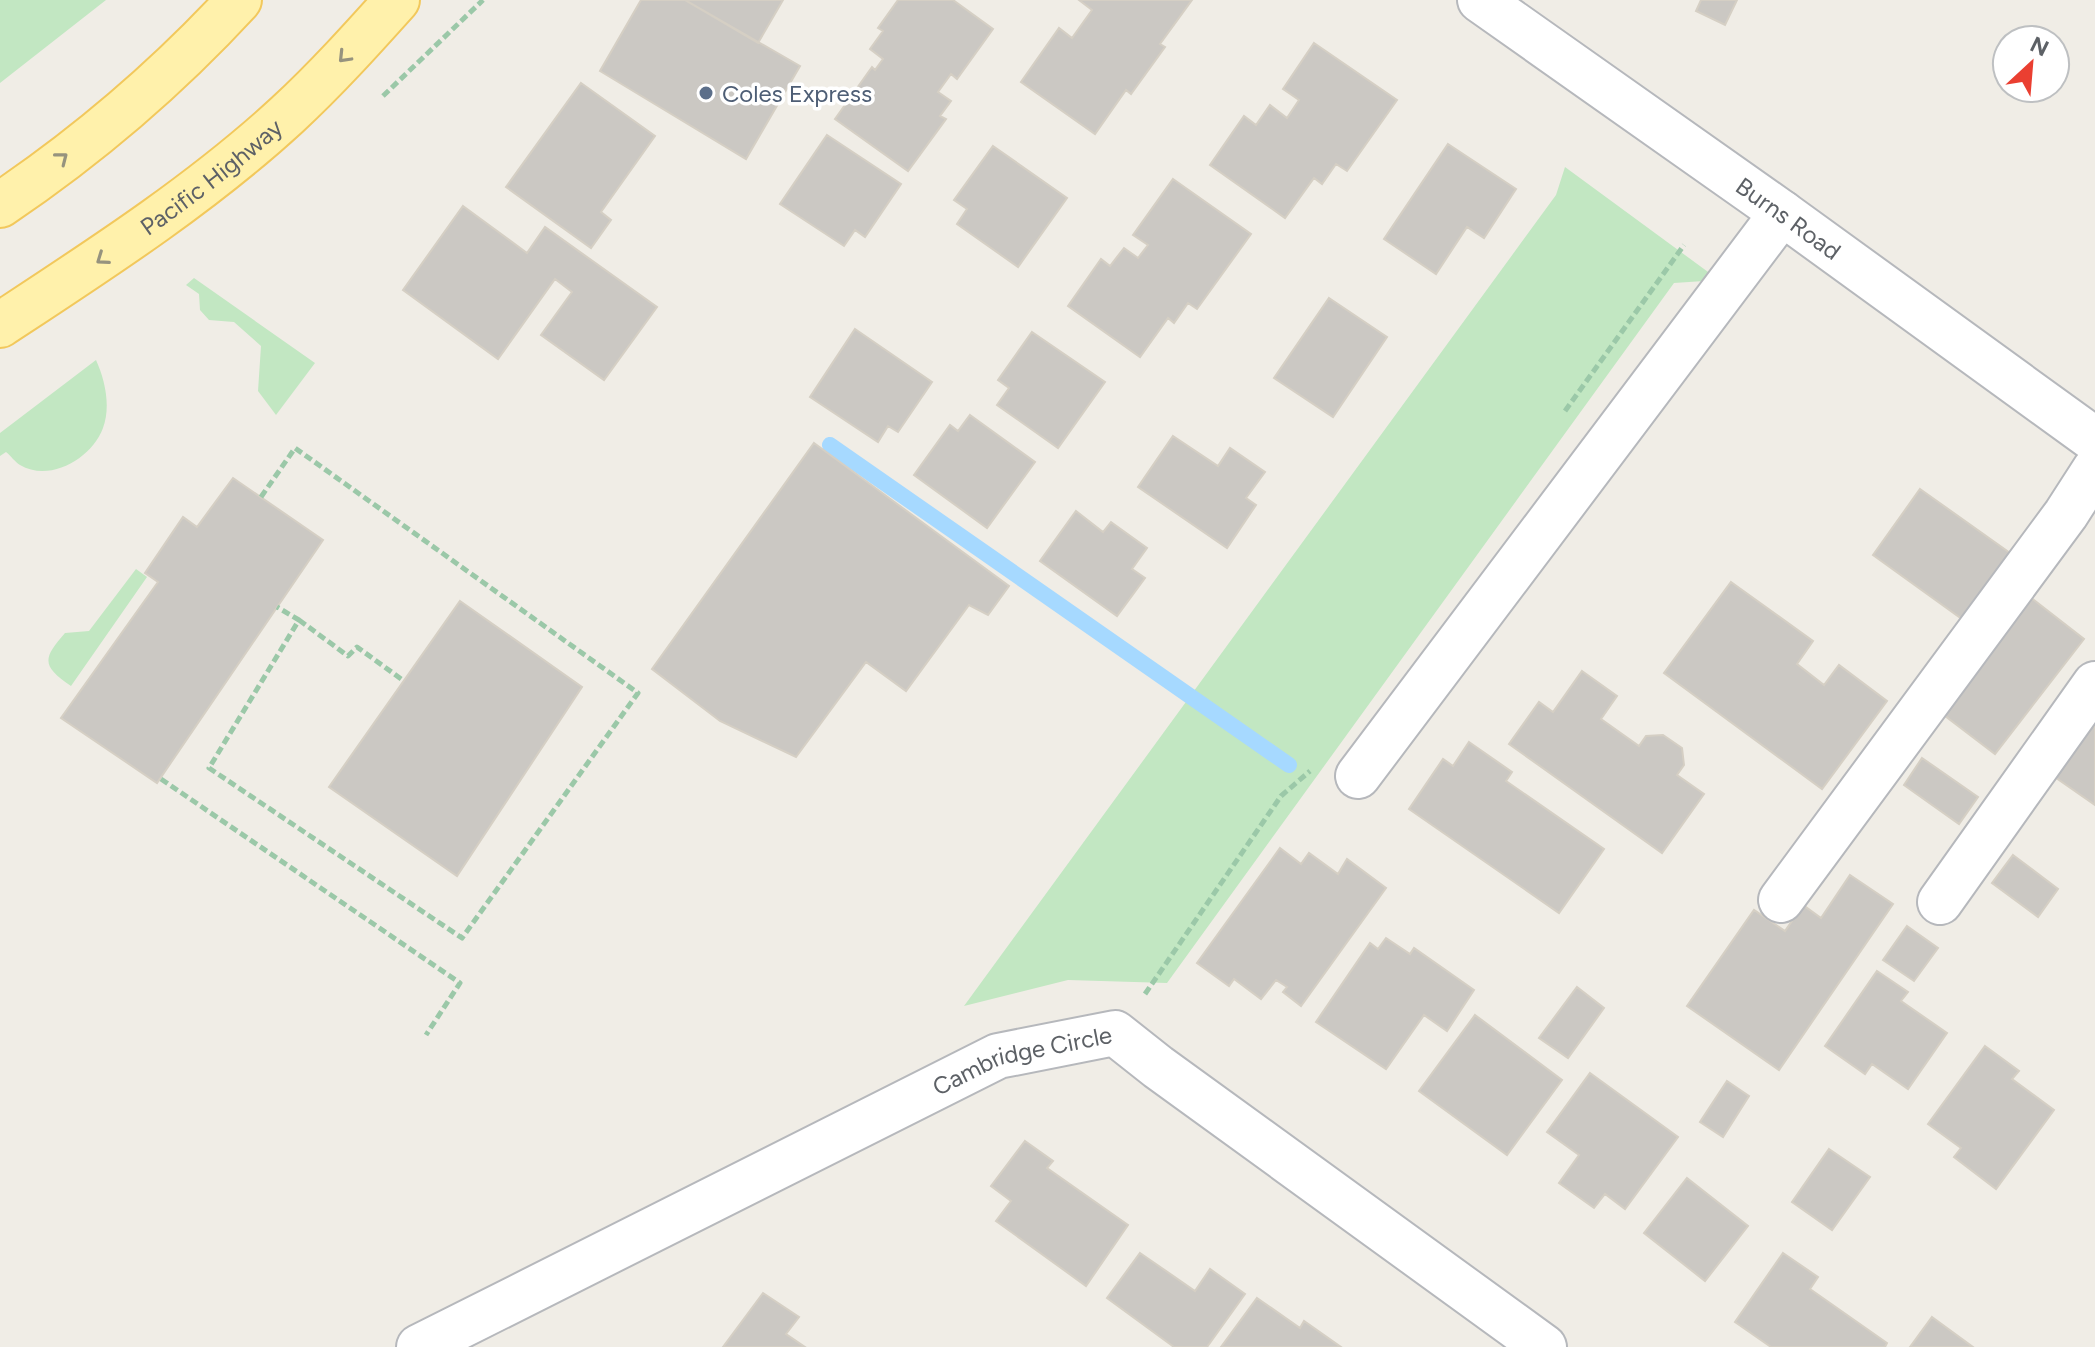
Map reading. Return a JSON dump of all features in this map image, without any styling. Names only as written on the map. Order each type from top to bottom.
[{"type":"main road","points":[[0,205],[89,138],[185,56],[239,0]]},
{"type":"main road","name":"Pacific Highway","points":[[0,325],[97,262],[219,172],[287,115],[397,0]]},
{"type":"street","name":"Burns Road","points":[[1480,0],[1782,213],[2095,440]]},
{"type":"street","points":[[1358,776],[1782,213]]},
{"type":"street","points":[[1781,900],[2066,514],[2095,469]]},
{"type":"street","points":[[1940,902],[2095,684]]},
{"type":"street","name":"Cambridge Circle","points":[[451,1341],[998,1056],[1115,1033],[1183,1086],[1544,1347]]},
{"type":"path","points":[[261,497],[295,448],[638,693],[462,938],[209,768],[299,620]]},
{"type":"path","points":[[277,607],[348,656],[357,647],[404,681]]},
{"type":"path","points":[[161,779],[460,983],[426,1035]]},
{"type":"green space","points":[[0,0],[106,0],[0,83]]},
{"type":"green space","points":[[1565,167],[1719,280],[1674,283],[1167,983],[1068,980],[964,1006],[1556,195]]},
{"type":"green space","points":[[194,278],[315,363],[276,415],[258,391],[261,346],[234,322],[209,320],[200,310],[199,294],[186,285]]},
{"type":"green space","points":[[96,360],[104,385],[107,411],[103,428],[90,449],[69,464],[44,471],[20,465],[6,452],[0,456],[0,433]]},
{"type":"green space","points":[[136,569],[147,577],[71,686],[50,667],[48,662],[52,649],[65,633],[89,631]]},
{"type":"building","points":[[641,0],[685,0],[800,66],[746,159],[600,71]]},
{"type":"building","points":[[685,0],[783,0],[758,43]]},
{"type":"building","points":[[898,0],[953,0],[993,29],[957,79],[951,74],[938,92],[951,101],[940,116],[946,119],[908,171],[835,119],[872,67],[875,70],[883,59],[870,49],[883,31],[878,28]]},
{"type":"building","points":[[1079,0],[1192,0],[1160,44],[1165,47],[1131,94],[1126,90],[1095,134],[1021,82],[1059,28],[1072,38],[1092,10]]},
{"type":"building","points":[[1701,0],[1737,0],[1725,25],[1696,11]]},
{"type":"building","points":[[1314,43],[1397,100],[1347,171],[1336,164],[1322,184],[1314,178],[1285,218],[1210,165],[1244,116],[1256,125],[1270,105],[1287,118],[1299,100],[1283,89]]},
{"type":"building","points":[[581,83],[655,136],[601,212],[611,220],[591,248],[506,187]]},
{"type":"building","points":[[827,135],[901,184],[865,237],[855,230],[844,246],[780,204]]},
{"type":"building","points":[[1448,144],[1516,189],[1484,238],[1467,227],[1436,274],[1384,239]]},
{"type":"building","points":[[993,146],[1067,198],[1018,267],[957,224],[967,209],[954,200]]},
{"type":"building","points":[[1173,179],[1251,234],[1197,309],[1188,303],[1174,323],[1168,318],[1140,357],[1068,306],[1101,259],[1110,266],[1124,248],[1138,258],[1148,245],[1133,235]]},
{"type":"building","points":[[463,206],[527,253],[545,227],[657,307],[604,380],[541,335],[572,292],[555,279],[498,359],[403,290]]},
{"type":"building","points":[[1329,298],[1387,337],[1333,417],[1274,378]]},
{"type":"building","points":[[855,329],[932,382],[898,432],[888,426],[878,442],[810,397]]},
{"type":"building","points":[[1032,332],[1105,382],[1058,448],[997,405],[1009,388],[998,380]]},
{"type":"building","points":[[970,415],[1035,462],[987,528],[914,475],[950,425],[958,431]]},
{"type":"building","points":[[1173,436],[1218,466],[1230,448],[1265,472],[1246,498],[1256,505],[1227,548],[1138,487]]},
{"type":"building","points":[[814,443],[1009,586],[988,615],[969,605],[906,691],[866,662],[796,757],[720,721],[652,669]]},
{"type":"building","points":[[233,478],[323,540],[157,783],[61,718],[158,582],[145,573],[183,517],[197,527]]},
{"type":"building","points":[[1920,489],[2010,553],[1962,619],[1873,555]]},
{"type":"building","points":[[1076,511],[1103,532],[1111,522],[1147,548],[1132,569],[1145,578],[1117,616],[1040,561]]},
{"type":"building","points":[[1731,582],[1813,641],[1797,664],[1824,685],[1839,665],[1887,701],[1822,789],[1664,673]]},
{"type":"building","points":[[2021,590],[2084,639],[1995,754],[1932,706]]},
{"type":"building","points":[[460,601],[582,687],[457,876],[329,787]]},
{"type":"building","points":[[1582,671],[1617,696],[1601,719],[1639,746],[1646,736],[1663,735],[1682,748],[1684,765],[1677,775],[1704,794],[1662,853],[1509,744],[1539,702],[1553,712]]},
{"type":"building","points":[[2095,707],[2095,805],[2049,773]]},
{"type":"building","points":[[1469,742],[1512,772],[1506,781],[1604,849],[1559,913],[1409,809],[1443,759],[1453,766]]},
{"type":"building","points":[[1922,758],[1978,797],[1959,824],[1904,785]]},
{"type":"building","points":[[1280,848],[1301,864],[1309,853],[1338,874],[1347,859],[1386,888],[1301,1006],[1283,992],[1287,987],[1276,980],[1261,999],[1234,979],[1229,986],[1197,963]]},
{"type":"building","points":[[2013,855],[2058,889],[2038,917],[1992,883]]},
{"type":"building","points":[[1850,875],[1893,904],[1779,1070],[1687,1006],[1754,910],[1785,931],[1803,905],[1821,918]]},
{"type":"building","points":[[1907,926],[1938,948],[1914,981],[1883,960]]},
{"type":"building","points":[[1386,938],[1410,954],[1414,948],[1474,990],[1447,1031],[1424,1015],[1386,1069],[1316,1022],[1370,943],[1378,949]]},
{"type":"building","points":[[1877,971],[1908,992],[1901,1001],[1947,1033],[1908,1089],[1872,1064],[1865,1074],[1825,1046]]},
{"type":"building","points":[[1577,987],[1604,1008],[1568,1058],[1539,1038]]},
{"type":"building","points":[[1475,1015],[1562,1080],[1507,1155],[1419,1091]]},
{"type":"building","points":[[1985,1046],[2019,1071],[2012,1079],[2054,1110],[1996,1189],[1954,1157],[1961,1148],[1928,1124]]},
{"type":"building","points":[[1590,1073],[1678,1137],[1625,1209],[1605,1194],[1594,1208],[1559,1183],[1579,1155],[1547,1132]]},
{"type":"building","points":[[1727,1081],[1749,1096],[1723,1137],[1700,1122]]},
{"type":"building","points":[[1025,1141],[1053,1161],[1047,1168],[1128,1225],[1086,1286],[996,1221],[1011,1201],[991,1186]]},
{"type":"building","points":[[1829,1149],[1870,1177],[1832,1230],[1792,1202]]},
{"type":"building","points":[[1687,1178],[1748,1226],[1705,1281],[1644,1233]]},
{"type":"building","points":[[1140,1253],[1195,1291],[1210,1269],[1245,1294],[1207,1347],[1174,1347],[1107,1298]]},
{"type":"building","points":[[1783,1253],[1818,1277],[1810,1289],[1887,1343],[1885,1347],[1771,1347],[1735,1322]]},
{"type":"building","points":[[763,1293],[799,1317],[786,1334],[805,1347],[723,1347]]},
{"type":"building","points":[[1257,1298],[1300,1328],[1304,1321],[1341,1347],[1221,1347]]},
{"type":"building","points":[[1932,1317],[1973,1347],[1910,1347]]},
{"type":"waterway","points":[[830,445],[1289,765]]},
{"type":"place","name":"Coles Express","points":[[706,93]]}]
